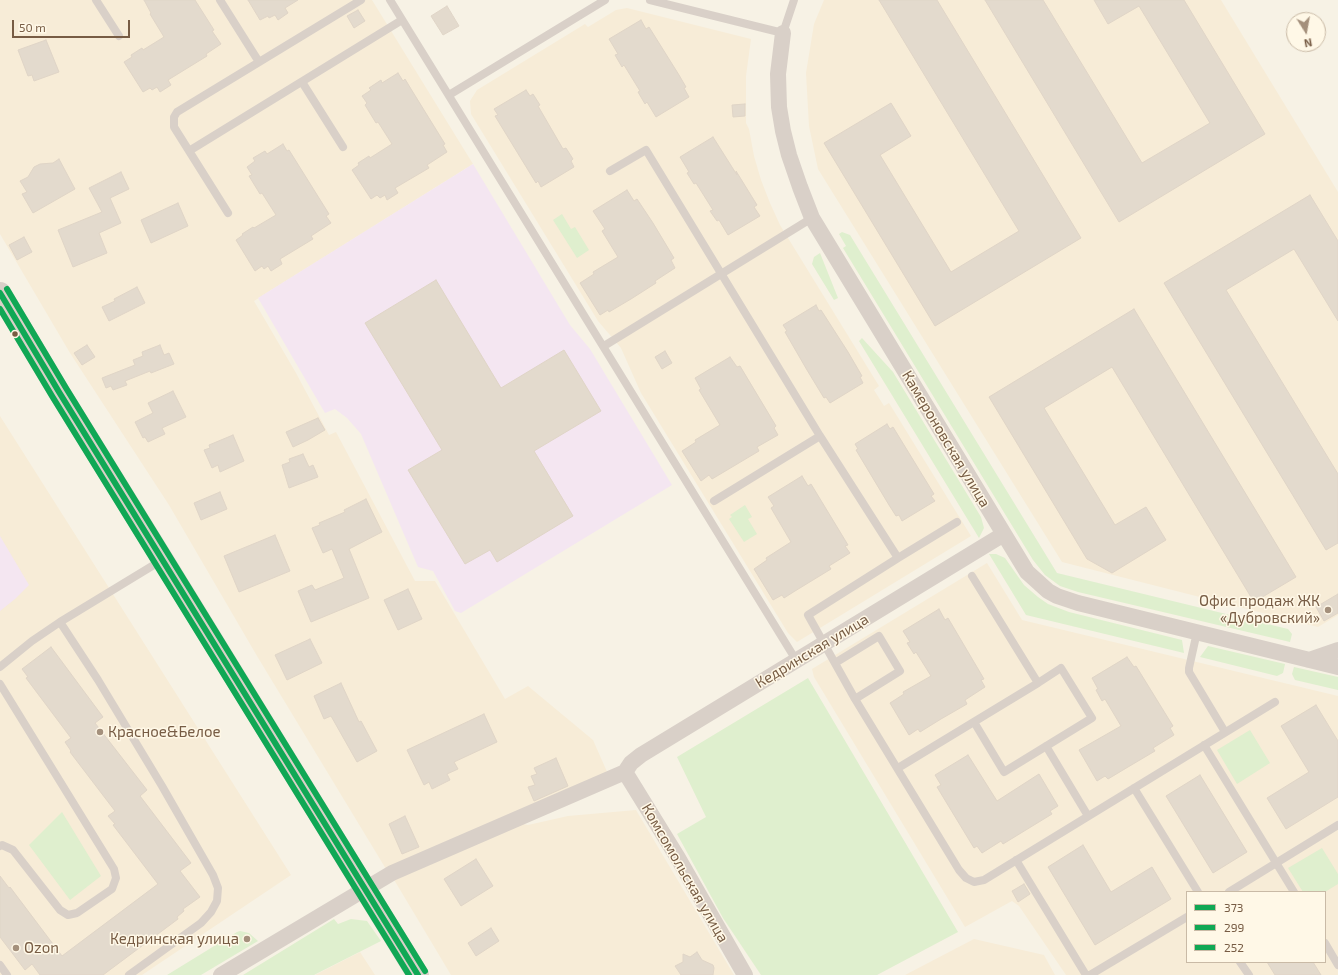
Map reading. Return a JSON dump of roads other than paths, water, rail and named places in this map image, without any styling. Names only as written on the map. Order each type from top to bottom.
[{"type":"street","name":"Камероновская улица","points":[[783,33],[778,74],[779,107],[789,155],[812,218],[1028,572],[1037,582],[1057,596],[1078,603],[1338,668]]},
{"type":"street","points":[[0,293],[59,392],[418,975]]},
{"type":"street","name":"Кедринская улица","points":[[625,772],[631,763],[641,755],[1004,534]]},
{"type":"street","points":[[1309,660],[1338,650]]},
{"type":"street","points":[[221,975],[392,873],[625,772]]},
{"type":"street","name":"Комсомольская улица","points":[[625,772],[678,858],[744,975]]},
{"type":"lane","points":[[96,0],[119,36]]},
{"type":"lane","points":[[220,0],[259,62]]},
{"type":"lane","points":[[228,213],[174,127],[174,117],[177,112],[361,0]]},
{"type":"lane","points":[[390,0],[796,660]]},
{"type":"lane","points":[[449,95],[605,0]]},
{"type":"lane","points":[[651,0],[783,33]]},
{"type":"lane","name":"Камероновская улица","points":[[783,33],[794,0]]},
{"type":"lane","points":[[189,151],[402,20]]},
{"type":"lane","points":[[302,82],[343,147]]},
{"type":"lane","points":[[610,171],[646,150],[820,436],[898,558]]},
{"type":"lane","points":[[604,346],[812,218]]},
{"type":"lane","points":[[714,501],[820,436]]},
{"type":"lane","points":[[957,522],[808,615],[855,699],[959,870],[966,878],[974,882],[984,880],[1275,702]]},
{"type":"lane","points":[[0,667],[32,641],[60,622],[163,560]]},
{"type":"lane","points":[[972,576],[1038,682]]},
{"type":"lane","points":[[60,622],[98,680],[162,786],[213,875],[218,888],[217,901],[211,912],[201,923],[129,975]]},
{"type":"lane","points":[[1197,632],[1189,672],[1225,732]]},
{"type":"lane","points":[[835,663],[879,636],[900,671],[855,699]]},
{"type":"lane","points":[[898,768],[1060,668],[1092,718],[1004,772],[974,722]]},
{"type":"lane","points":[[0,684],[114,869],[116,878],[112,889],[77,913],[68,915],[60,910],[13,850],[2,845],[0,846]]},
{"type":"lane","points":[[1204,745],[1293,891]]},
{"type":"lane","points":[[1046,746],[1088,816]]},
{"type":"lane","points":[[1134,788],[1197,891]]},
{"type":"lane","points":[[1231,891],[1338,825]]},
{"type":"lane","points":[[1016,860],[1086,975]]},
{"type":"lane","points":[[1090,975],[1186,918]]},
{"type":"lane","points":[[1326,945],[1338,965]]},
{"type":"lane","points":[[1241,963],[1249,975]]},
{"type":"lane","points":[[0,965],[8,975]]},
{"type":"place","name":"Офис продаж ЖК «Дубровский»","points":[[1328,610]]},
{"type":"place","name":"Красное&Белое","points":[[100,732]]},
{"type":"place","name":"Кедринская улица","points":[[247,939]]},
{"type":"place","name":"Ozon","points":[[16,948]]}]
